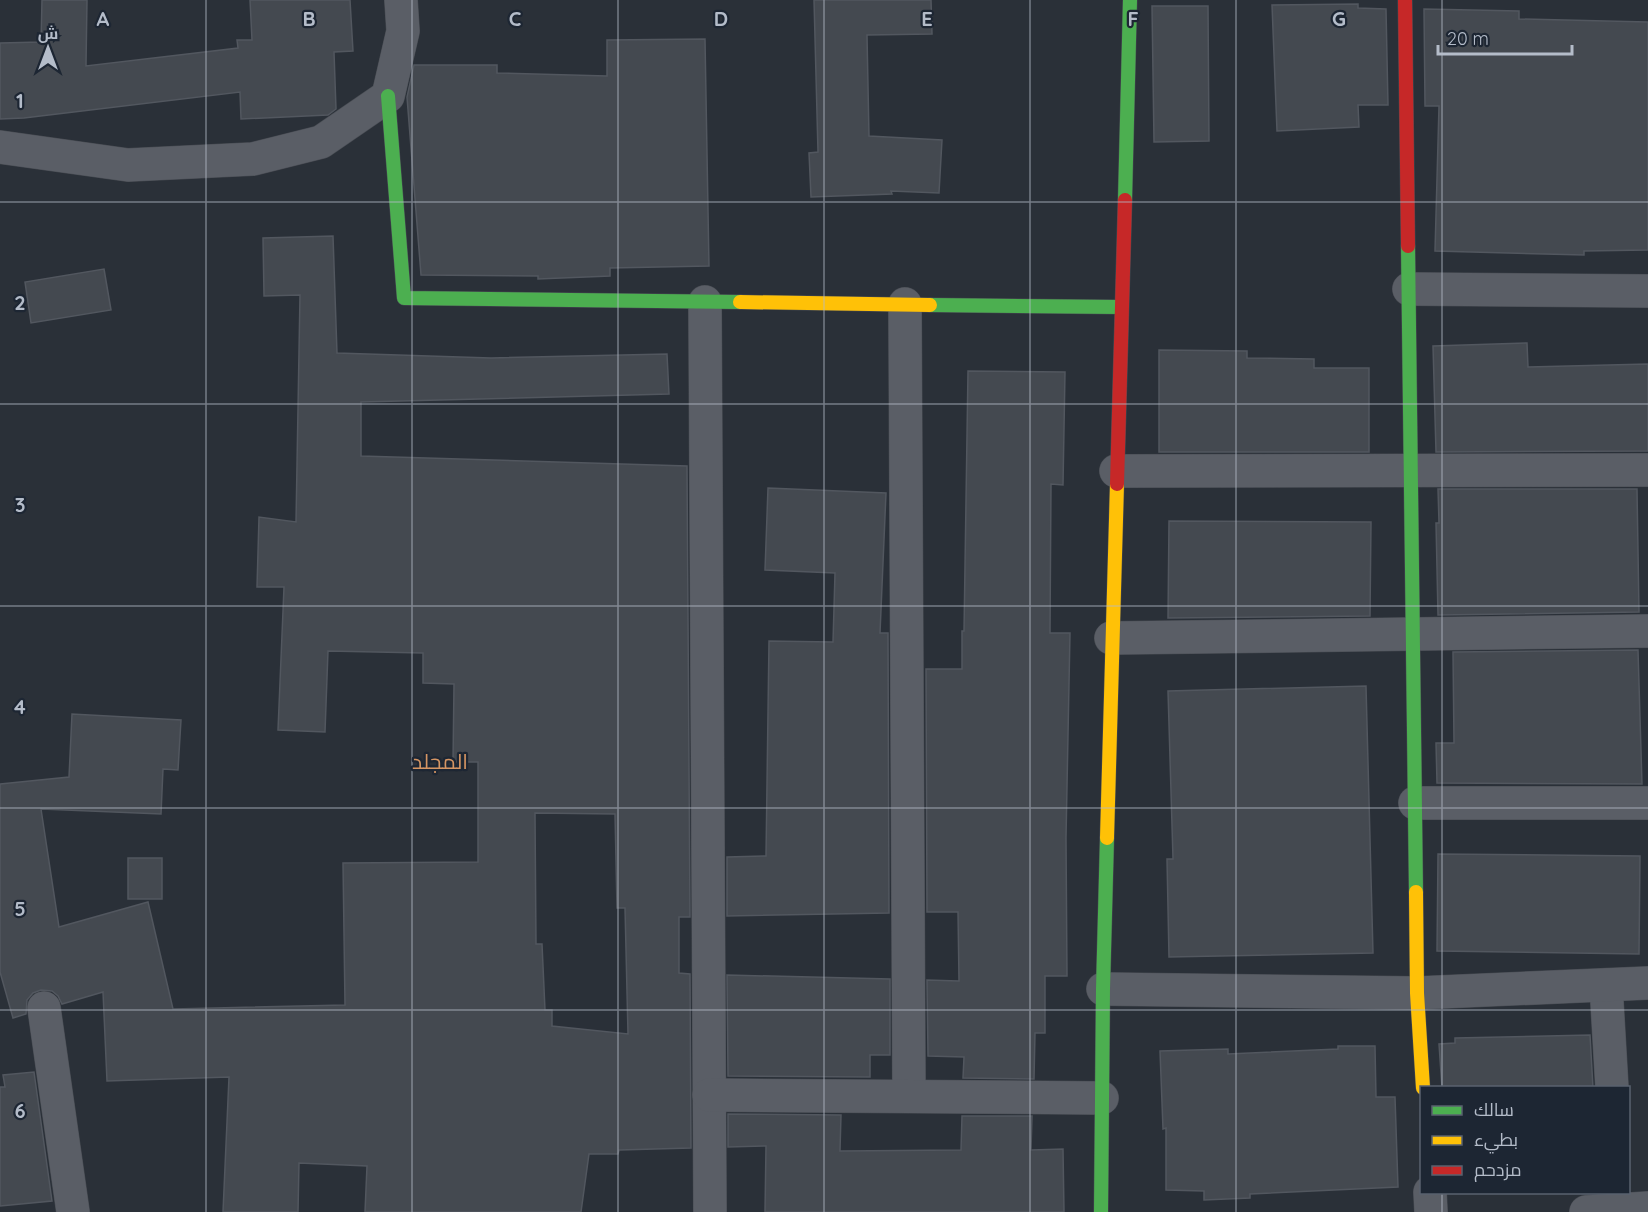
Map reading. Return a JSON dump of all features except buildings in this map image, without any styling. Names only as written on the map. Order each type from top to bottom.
[{"type":"street","points":[[401,0],[403,31],[388,96],[404,298],[1120,307]]},
{"type":"street","points":[[1101,1212],[1103,989],[1130,0]]},
{"type":"street","points":[[1405,0],[1417,993],[1423,1086]]},
{"type":"street","points":[[0,147],[128,165],[253,159],[321,142],[388,96]]},
{"type":"street","points":[[1409,289],[1648,291]]},
{"type":"street","points":[[705,302],[710,1212]]},
{"type":"street","points":[[905,304],[909,1096]]},
{"type":"street","points":[[1116,471],[1648,470]]},
{"type":"street","points":[[1112,638],[1648,631]]},
{"type":"street","points":[[1415,803],[1648,802]]},
{"type":"street","points":[[1103,989],[1417,993],[1648,983]]},
{"type":"street","points":[[1606,985],[1612,1086]]},
{"type":"street","points":[[44,1008],[73,1212]]},
{"type":"street","points":[[709,1095],[1102,1098]]},
{"type":"street","points":[[1430,1194],[1431,1212]]},
{"type":"street","points":[[1586,1212],[1628,1204]]},
{"type":"traffic: fast","points":[[1125,200],[1130,0]]},
{"type":"traffic: fast","points":[[388,96],[404,298],[740,302]]},
{"type":"traffic: fast","points":[[1408,246],[1416,892]]},
{"type":"traffic: fast","points":[[930,305],[1120,307]]},
{"type":"traffic: fast","points":[[1101,1212],[1107,838]]},
{"type":"traffic: slow","points":[[740,302],[930,305]]},
{"type":"traffic: slow","points":[[1107,838],[1117,484]]},
{"type":"traffic: slow","points":[[1416,892],[1417,993],[1423,1086]]},
{"type":"traffic: jam","points":[[1405,0],[1408,246]]},
{"type":"traffic: jam","points":[[1117,484],[1125,200]]},
{"type":"district","name":"المجلد","points":[[440,762]]}]
